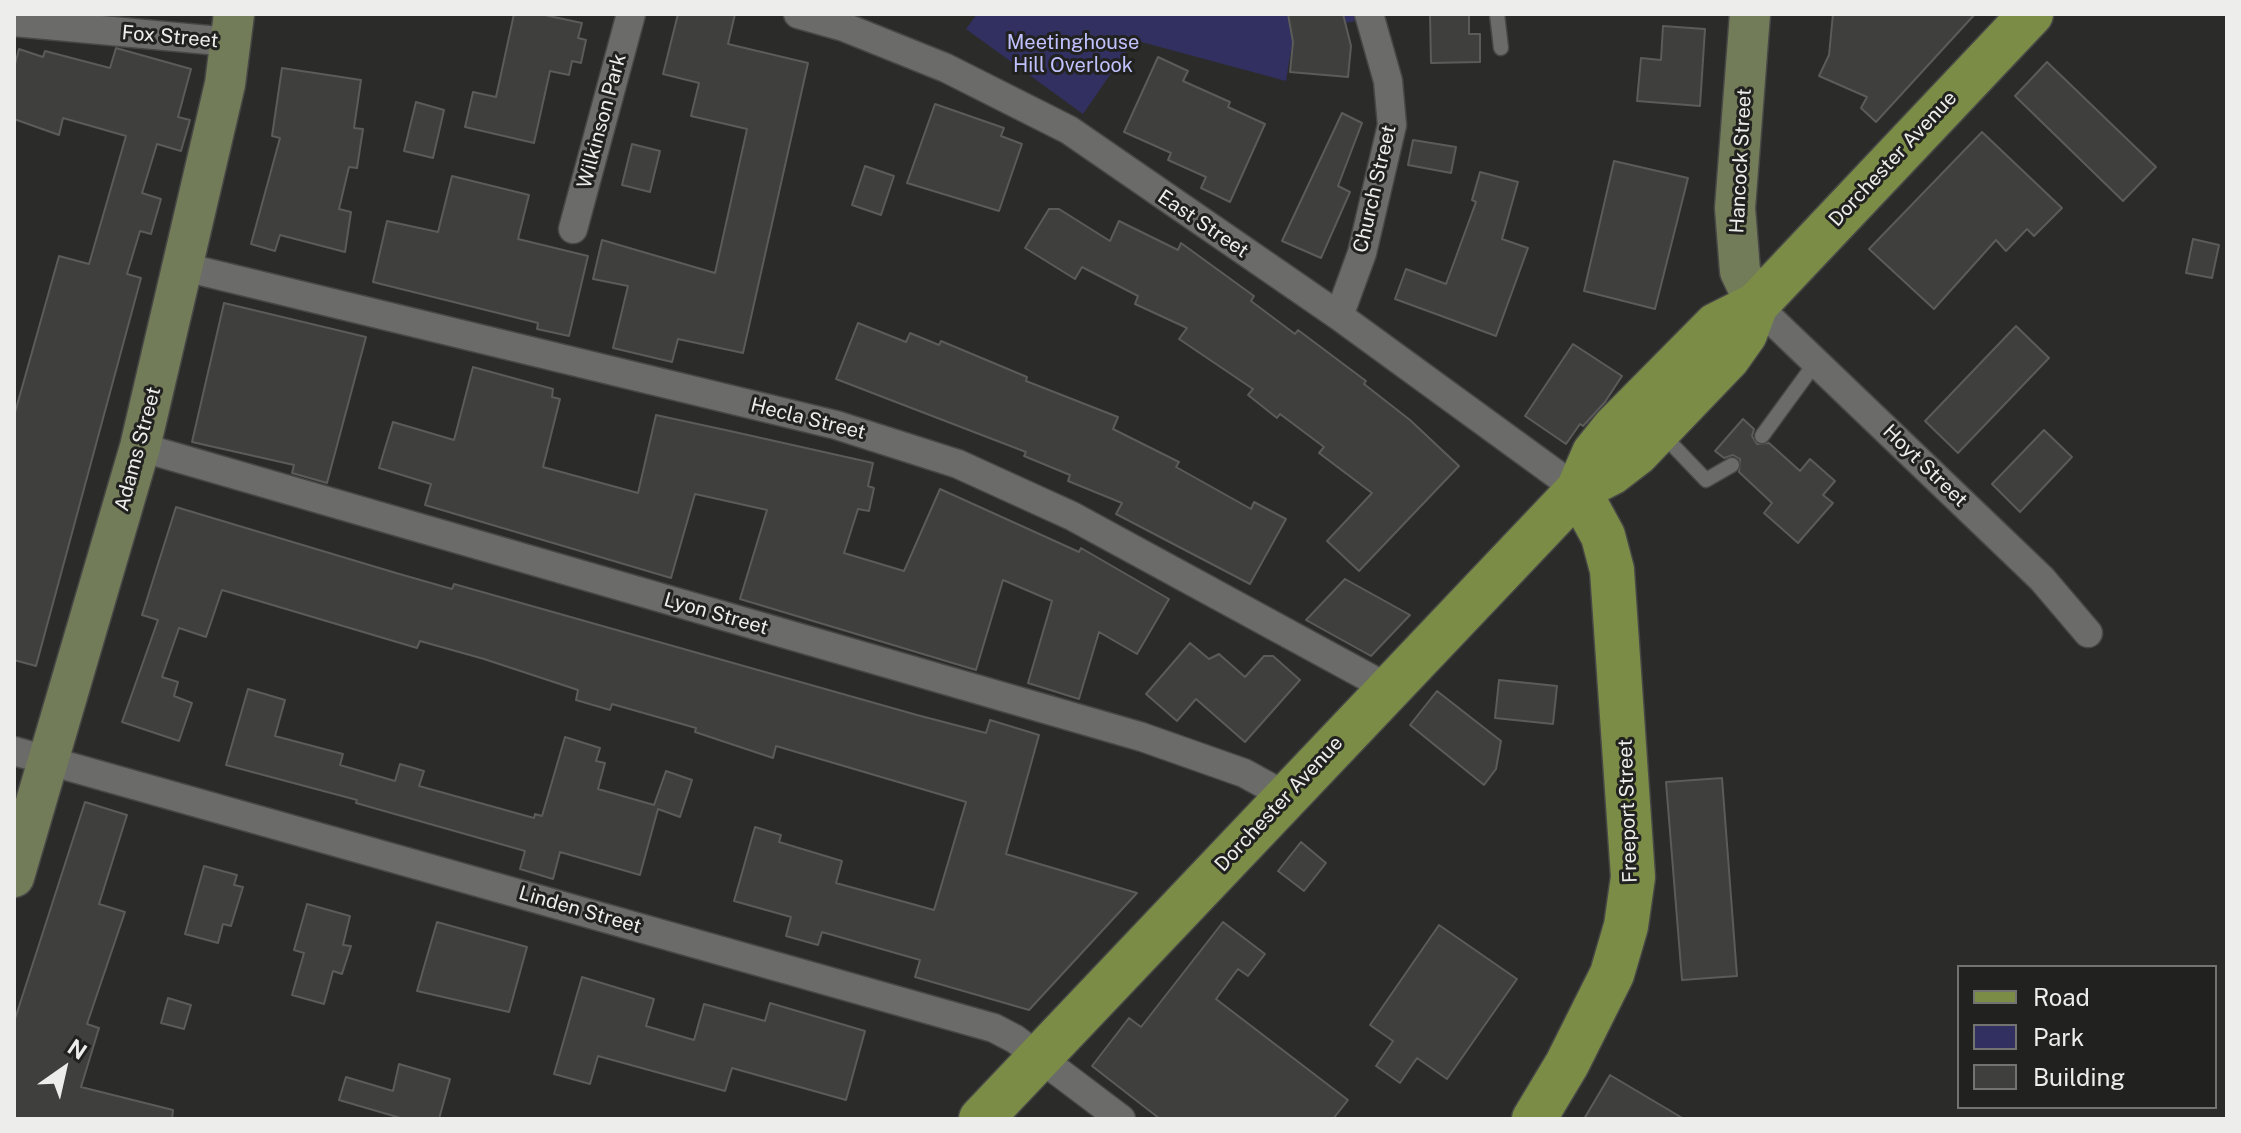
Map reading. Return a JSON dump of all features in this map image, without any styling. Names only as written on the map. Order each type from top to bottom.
[{"type":"main road","name":"Hancock Street","points":[[1750,14],[1736,177],[1735,231],[1744,285],[1756,305]]},
{"type":"main road","name":"Dorchester Avenue","points":[[981,1119],[1578,490],[1611,473],[1658,430],[1737,347],[1756,305],[2031,14]]},
{"type":"main road","name":"Adams Street","points":[[14,877],[32,755],[140,447],[225,84],[232,28]]},
{"type":"main road","name":"Dorchester Avenue","points":[[1578,490],[1594,453],[1614,428],[1716,325],[1756,305]]},
{"type":"main road","name":"Freeport Street","points":[[1534,1119],[1567,1064],[1612,974],[1626,926],[1633,877],[1612,570],[1603,536],[1578,490]]},
{"type":"street","name":"Wilkinson Park","points":[[573,229],[631,14]]},
{"type":"street","name":"East Street","points":[[798,14],[844,27],[946,68],[1069,130],[1339,316],[1578,490]]},
{"type":"street","name":"Church Street","points":[[1339,316],[1362,253],[1392,125],[1388,81],[1369,14]]},
{"type":"street","name":"Fox Street","points":[[14,22],[232,28]]},
{"type":"street","name":"Hecla Street","points":[[184,267],[836,425],[958,464],[1062,510],[1388,688]]},
{"type":"street","name":"Hoyt Street","points":[[1756,305],[2042,579],[2088,633]]},
{"type":"street","name":"Lyon Street","points":[[140,447],[1142,737],[1244,773],[1286,796]]},
{"type":"street","name":"Linden Street","points":[[32,755],[994,1028],[1039,1057],[1121,1119]]},
{"type":"lane","points":[[1497,14],[1501,48]]},
{"type":"lane","points":[[1762,436],[1816,362]]},
{"type":"lane","points":[[1658,430],[1706,480],[1732,465]]},
{"type":"green space","name":"Meetinghouse Hill Overlook","points":[[977,14],[1354,14],[1356,21],[1294,32],[1286,81],[1134,40],[1083,114],[966,29]]},
{"type":"building","points":[[514,14],[540,14],[582,23],[578,38],[586,40],[581,63],[572,61],[569,75],[550,71],[534,143],[465,127],[473,92],[496,97]]},
{"type":"building","points":[[678,14],[735,14],[728,44],[808,63],[743,353],[678,339],[672,362],[613,348],[628,286],[593,279],[602,240],[715,273],[747,129],[691,116],[699,83],[663,74]]},
{"type":"building","points":[[1288,14],[1343,14],[1351,46],[1348,77],[1290,72],[1293,42]]},
{"type":"building","points":[[1430,14],[1469,14],[1469,34],[1480,34],[1480,62],[1431,63]]},
{"type":"building","points":[[1833,14],[1975,14],[1876,122],[1861,108],[1867,97],[1819,76],[1829,55]]},
{"type":"building","points":[[1663,26],[1705,29],[1700,106],[1637,101],[1641,58],[1661,60]]},
{"type":"building","points":[[116,48],[191,69],[178,117],[190,120],[181,151],[157,144],[142,193],[161,199],[151,234],[140,231],[127,274],[141,278],[36,666],[14,660],[14,416],[59,256],[89,264],[126,136],[63,118],[59,135],[14,119],[14,68],[19,49],[43,57],[45,51],[110,68]]},
{"type":"building","points":[[1158,57],[1188,71],[1183,81],[1230,102],[1228,107],[1265,124],[1230,202],[1201,188],[1206,177],[1168,160],[1171,153],[1124,132]]},
{"type":"building","points":[[2047,62],[2156,167],[2123,201],[2015,96]]},
{"type":"building","points":[[282,68],[361,80],[354,128],[363,129],[357,168],[349,167],[339,209],[351,212],[345,252],[280,235],[275,251],[251,244],[280,138],[272,136]]},
{"type":"building","points":[[416,102],[444,110],[433,158],[404,151]]},
{"type":"building","points":[[935,104],[1004,128],[1001,136],[1022,144],[999,211],[907,183]]},
{"type":"building","points":[[1342,113],[1362,123],[1338,186],[1350,192],[1321,258],[1282,241]]},
{"type":"building","points":[[1982,132],[2062,208],[2034,236],[2027,229],[2006,251],[1996,240],[1934,309],[1869,249]]},
{"type":"building","points":[[1413,140],[1456,147],[1451,173],[1408,165]]},
{"type":"building","points":[[632,144],[660,151],[650,192],[622,185]]},
{"type":"building","points":[[1614,161],[1688,178],[1655,309],[1584,291]]},
{"type":"building","points":[[865,166],[894,176],[881,215],[852,205]]},
{"type":"building","points":[[1480,172],[1518,182],[1502,239],[1528,248],[1496,336],[1395,299],[1406,269],[1446,284],[1476,202],[1472,200]]},
{"type":"building","points":[[452,176],[529,195],[518,239],[588,256],[569,336],[537,329],[538,323],[373,282],[387,221],[438,232]]},
{"type":"building","points":[[1049,209],[1059,209],[1110,241],[1119,221],[1178,250],[1181,243],[1254,296],[1251,301],[1295,334],[1298,330],[1366,381],[1364,384],[1410,420],[1459,466],[1359,571],[1327,541],[1372,493],[1319,453],[1324,447],[1280,414],[1277,418],[1248,395],[1253,389],[1179,339],[1187,328],[1135,304],[1138,296],[1082,267],[1075,279],[1025,248]]},
{"type":"building","points":[[2193,239],[2219,245],[2212,278],[2186,273]]},
{"type":"building","points":[[224,303],[366,337],[327,483],[292,473],[294,465],[192,442]]},
{"type":"building","points":[[858,323],[906,342],[910,333],[939,345],[941,341],[1027,377],[1026,381],[1118,417],[1113,429],[1179,462],[1176,467],[1251,509],[1254,502],[1286,519],[1250,584],[1116,514],[1122,503],[1068,481],[1070,475],[1024,456],[1026,452],[836,379]]},
{"type":"building","points":[[2016,326],[2049,358],[1958,453],[1925,421]]},
{"type":"building","points":[[1573,344],[1622,376],[1605,402],[1583,426],[1580,424],[1566,444],[1525,416]]},
{"type":"building","points":[[473,367],[553,389],[552,397],[560,399],[543,467],[638,493],[656,415],[873,463],[868,486],[874,488],[869,511],[858,509],[844,553],[904,571],[940,489],[1079,552],[1081,548],[1169,599],[1137,654],[1099,632],[1079,699],[1028,683],[1052,601],[1003,580],[976,670],[740,599],[767,510],[695,494],[671,578],[425,505],[431,484],[379,468],[393,422],[454,440]]},
{"type":"building","points":[[1743,419],[1754,429],[1752,436],[1757,444],[1769,443],[1800,471],[1810,459],[1835,481],[1823,495],[1833,503],[1798,543],[1764,513],[1772,503],[1739,472],[1740,459],[1733,455],[1724,458],[1715,451]]},
{"type":"building","points":[[2044,430],[2072,457],[2020,512],[1992,484]]},
{"type":"building","points":[[176,507],[452,589],[454,584],[917,715],[986,733],[990,720],[1039,735],[1006,854],[1137,893],[1029,1010],[915,977],[920,960],[822,932],[818,945],[786,936],[791,917],[734,901],[755,827],[781,835],[779,842],[842,861],[836,883],[934,910],[966,802],[776,746],[773,758],[695,732],[696,728],[612,704],[610,710],[576,700],[578,690],[484,659],[420,641],[417,648],[222,590],[206,637],[179,628],[162,677],[178,682],[174,696],[192,703],[179,741],[122,722],[158,620],[142,615]]},
{"type":"building","points":[[1345,579],[1410,615],[1371,656],[1306,620]]},
{"type":"building","points":[[1190,643],[1209,659],[1219,654],[1245,677],[1264,656],[1273,656],[1300,680],[1245,742],[1196,699],[1177,721],[1146,694]]},
{"type":"building","points":[[1499,680],[1557,686],[1553,724],[1495,718]]},
{"type":"building","points":[[248,689],[285,700],[275,736],[343,754],[340,765],[395,781],[400,764],[424,771],[419,786],[534,818],[535,814],[542,816],[565,737],[600,748],[596,761],[605,763],[598,789],[654,805],[666,771],[692,780],[680,817],[658,809],[640,875],[560,852],[553,879],[520,869],[525,851],[356,803],[357,800],[226,765]]},
{"type":"building","points":[[1437,691],[1501,741],[1496,769],[1484,785],[1410,725]]},
{"type":"building","points":[[1722,778],[1737,976],[1682,980],[1666,782]]},
{"type":"building","points":[[85,802],[127,815],[99,904],[125,912],[87,1024],[99,1028],[81,1087],[173,1110],[172,1119],[14,1119],[14,1022]]},
{"type":"building","points":[[1301,842],[1326,863],[1304,891],[1278,871]]},
{"type":"building","points":[[204,866],[237,875],[234,885],[243,887],[231,926],[223,924],[218,943],[185,934]]},
{"type":"building","points":[[307,904],[350,916],[343,945],[351,946],[342,974],[333,971],[324,1004],[292,995],[304,953],[294,950]]},
{"type":"building","points":[[437,922],[527,947],[509,1012],[417,991]]},
{"type":"building","points":[[1223,922],[1265,954],[1248,976],[1238,969],[1216,999],[1348,1100],[1333,1119],[1160,1119],[1092,1066],[1129,1018],[1141,1027]]},
{"type":"building","points":[[1439,925],[1517,979],[1447,1079],[1417,1058],[1400,1083],[1376,1066],[1393,1041],[1370,1025]]},
{"type":"building","points":[[582,977],[654,999],[646,1026],[694,1040],[704,1004],[765,1021],[770,1003],[865,1031],[846,1100],[732,1068],[725,1091],[598,1056],[590,1084],[554,1074]]},
{"type":"building","points":[[168,998],[191,1005],[184,1029],[161,1023]]},
{"type":"building","points":[[399,1064],[450,1079],[439,1119],[404,1119],[339,1100],[346,1077],[393,1091]]},
{"type":"building","points":[[1610,1075],[1684,1119],[1584,1119]]}]
